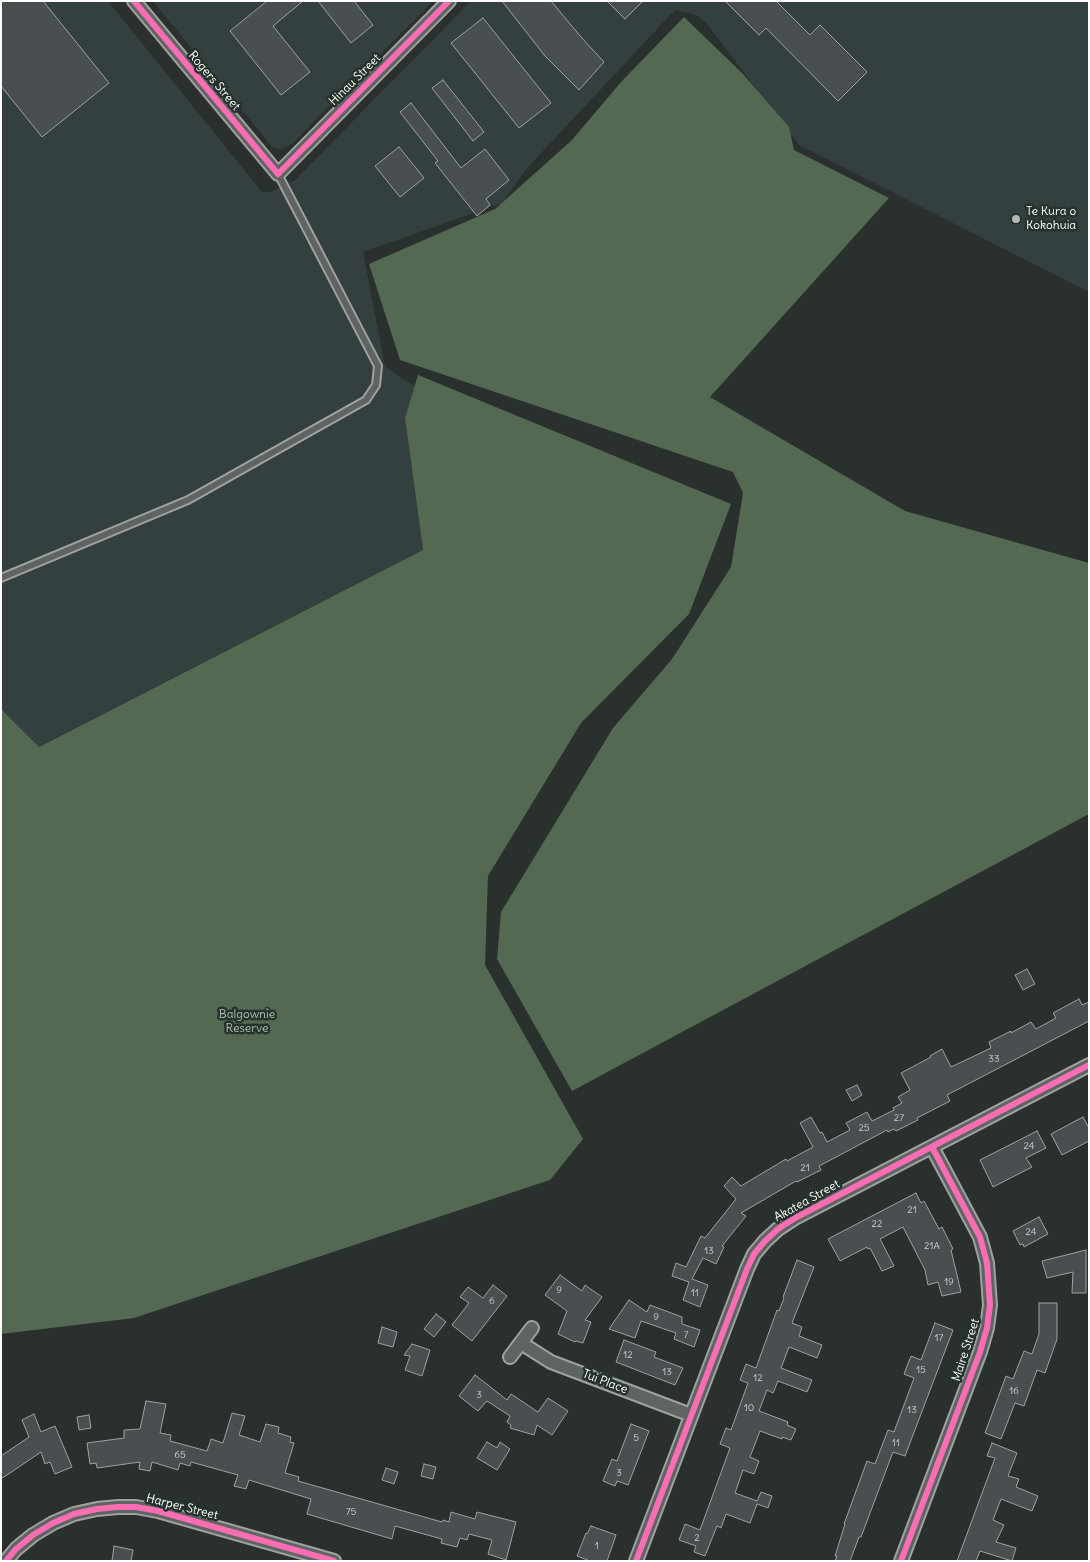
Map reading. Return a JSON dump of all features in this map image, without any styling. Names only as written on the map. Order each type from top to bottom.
[{"type":"street","name":"Rogers Street","points":[[134,1],[278,174]]},
{"type":"street","name":"Hinau Street","points":[[278,174],[449,1]]},
{"type":"street","name":"Akatea Street","points":[[636,1561],[746,1269],[754,1254],[765,1241],[778,1229],[795,1218],[1089,1065]]},
{"type":"street","name":"Maire Street","points":[[901,1561],[980,1352],[988,1328],[990,1305],[987,1264],[980,1237],[932,1147]]},
{"type":"street","points":[[510,1357],[532,1328]]},
{"type":"street","name":"Tui Place","points":[[521,1343],[550,1362],[691,1415]]},
{"type":"street","name":"Harper Street","points":[[6,1561],[16,1549],[33,1535],[53,1523],[74,1514],[118,1506],[158,1511],[334,1561]]},
{"type":"lane","points":[[1,578],[188,500],[366,400],[376,385],[378,366],[278,174]]},
{"type":"shaded area","points":[[1,1],[108,1],[262,192],[271,192],[295,180],[471,1],[1089,1],[1089,292],[799,145],[707,24],[697,15],[675,10],[527,168],[502,203],[363,252],[385,366],[415,386],[405,418],[423,550],[38,747],[1,709]]},
{"type":"shaded area","points":[[153,1],[433,1],[293,143],[282,149],[273,148]]},
{"type":"green space","points":[[684,17],[743,74],[789,127],[794,150],[889,198],[710,397],[905,511],[1089,563],[1089,814],[572,1091],[497,959],[501,912],[613,728],[672,659],[731,567],[743,493],[733,472],[400,360],[369,264],[495,209],[571,141],[621,82]]},
{"type":"green space","name":"Balgownie Reserve","points":[[418,375],[731,504],[689,614],[581,723],[488,876],[485,965],[583,1139],[550,1180],[134,1318],[1,1334],[1,709],[39,747],[423,550],[405,418]]},
{"type":"building","points":[[1,1],[43,1],[109,83],[42,137],[1,86]]},
{"type":"building","points":[[267,1],[303,1],[273,26],[310,72],[281,95],[230,31]]},
{"type":"building","points":[[318,1],[354,1],[373,25],[351,43]]},
{"type":"building","points":[[502,1],[551,1],[604,62],[579,90],[545,56]]},
{"type":"building","points":[[607,1],[643,1],[625,19]]},
{"type":"building","points":[[725,1],[776,1],[810,35],[820,25],[867,72],[838,101],[766,28],[759,35]]},
{"type":"building","points":[[483,18],[551,103],[519,128],[451,43]]},
{"type":"building","points":[[443,80],[484,132],[473,141],[432,88]]},
{"type":"building","points":[[411,103],[461,168],[485,149],[509,180],[486,199],[490,205],[477,216],[435,163],[438,161],[400,112]]},
{"type":"building","points":[[399,147],[424,178],[400,197],[375,166]]},
{"type":"building","points":[[1027,969],[1035,984],[1023,990],[1015,975]]},
{"type":"building","points":[[1079,999],[1082,1005],[1089,1002],[1089,1021],[947,1095],[950,1101],[917,1118],[918,1120],[896,1131],[894,1129],[888,1132],[887,1130],[819,1166],[821,1170],[796,1181],[741,1213],[746,1216],[722,1246],[724,1247],[716,1264],[703,1258],[692,1279],[708,1285],[700,1307],[683,1300],[689,1282],[672,1276],[676,1263],[686,1267],[701,1236],[705,1238],[736,1199],[724,1186],[732,1177],[741,1186],[786,1159],[787,1161],[813,1147],[800,1123],[811,1117],[827,1142],[850,1130],[846,1123],[867,1112],[872,1121],[894,1110],[893,1108],[902,1103],[898,1097],[910,1090],[901,1073],[942,1049],[951,1067],[991,1048],[989,1042],[1031,1022],[1036,1029],[1056,1018],[1053,1013]]},
{"type":"building","points":[[857,1085],[862,1095],[852,1101],[846,1090]]},
{"type":"building","points":[[1083,1117],[1089,1128],[1089,1141],[1062,1155],[1051,1134]]},
{"type":"building","points":[[1037,1131],[1046,1148],[1026,1158],[1032,1167],[993,1187],[980,1160]]},
{"type":"building","points":[[916,1193],[921,1203],[924,1201],[939,1229],[942,1227],[953,1249],[951,1250],[961,1292],[942,1296],[938,1282],[928,1285],[925,1270],[903,1227],[880,1239],[894,1266],[882,1271],[870,1248],[868,1249],[867,1247],[840,1261],[828,1239]]},
{"type":"building","points":[[1039,1217],[1048,1234],[1024,1247],[1023,1244],[1020,1245],[1013,1231]]},
{"type":"building","points":[[1086,1250],[1086,1293],[1072,1293],[1073,1272],[1047,1278],[1042,1261]]},
{"type":"building","points":[[797,1260],[814,1267],[792,1323],[802,1327],[799,1336],[822,1345],[817,1358],[789,1347],[781,1368],[812,1380],[807,1392],[778,1381],[773,1393],[767,1390],[759,1411],[788,1422],[787,1425],[796,1429],[791,1440],[782,1437],[782,1439],[760,1431],[750,1457],[759,1461],[754,1474],[743,1470],[735,1493],[757,1501],[761,1492],[772,1496],[768,1508],[757,1504],[750,1523],[726,1514],[721,1528],[717,1526],[705,1556],[694,1552],[696,1546],[679,1540],[685,1524],[700,1530],[730,1448],[720,1444],[726,1428],[731,1430],[748,1383],[740,1380],[746,1364],[756,1368]]},
{"type":"building","points":[[560,1275],[582,1291],[585,1285],[602,1297],[585,1320],[591,1322],[583,1343],[575,1342],[558,1334],[567,1311],[545,1295]]},
{"type":"building","points":[[493,1285],[507,1296],[472,1341],[452,1325],[469,1303],[460,1297],[468,1287],[483,1298]]},
{"type":"building","points":[[629,1300],[647,1312],[650,1305],[682,1317],[682,1324],[700,1330],[694,1347],[674,1339],[676,1333],[641,1321],[635,1338],[609,1329]]},
{"type":"building","points":[[1039,1303],[1057,1303],[1057,1339],[1045,1373],[1037,1370],[1024,1406],[1015,1403],[1001,1439],[985,1433],[1006,1376],[1013,1379],[1024,1351],[1032,1354],[1039,1334]]},
{"type":"building","points":[[436,1314],[446,1322],[434,1337],[424,1329]]},
{"type":"building","points":[[935,1323],[953,1330],[905,1456],[893,1452],[850,1561],[835,1561],[844,1524],[867,1461],[875,1464],[888,1430],[894,1432],[914,1378],[904,1374],[911,1356],[921,1360]]},
{"type":"building","points":[[382,1327],[397,1332],[393,1347],[378,1343]]},
{"type":"building","points":[[624,1340],[656,1352],[654,1357],[683,1368],[675,1385],[616,1362]]},
{"type":"building","points":[[412,1344],[430,1350],[422,1376],[405,1370],[410,1356],[404,1355]]},
{"type":"building","points":[[475,1375],[507,1400],[511,1394],[538,1412],[548,1398],[568,1411],[552,1435],[537,1425],[534,1435],[510,1428],[511,1425],[507,1422],[510,1416],[487,1401],[478,1411],[459,1396]]},
{"type":"building","points":[[146,1401],[166,1404],[160,1433],[171,1435],[170,1441],[207,1451],[211,1439],[223,1443],[232,1413],[245,1416],[239,1435],[260,1442],[266,1424],[279,1427],[278,1433],[291,1437],[290,1442],[294,1443],[285,1473],[299,1477],[298,1481],[442,1522],[443,1520],[449,1522],[451,1512],[475,1519],[477,1512],[516,1522],[506,1560],[488,1554],[492,1540],[469,1534],[467,1540],[460,1538],[457,1547],[441,1543],[442,1539],[395,1526],[392,1539],[307,1514],[311,1499],[249,1480],[246,1489],[234,1486],[238,1475],[191,1462],[190,1466],[180,1463],[178,1470],[152,1462],[150,1471],[139,1469],[140,1462],[97,1468],[96,1463],[90,1464],[87,1443],[124,1438],[124,1430],[140,1429]]},
{"type":"building","points":[[34,1414],[41,1432],[55,1426],[72,1467],[55,1474],[50,1462],[45,1464],[41,1452],[1,1479],[1,1456],[29,1437],[22,1420]]},
{"type":"building","points":[[89,1415],[91,1428],[79,1430],[77,1417]]},
{"type":"building","points":[[631,1424],[649,1431],[628,1485],[617,1481],[615,1486],[603,1481],[612,1459],[617,1461]]},
{"type":"building","points":[[487,1442],[497,1448],[500,1442],[510,1449],[497,1470],[477,1458]]},
{"type":"building","points":[[992,1443],[1017,1453],[1008,1476],[1019,1479],[1016,1487],[1038,1496],[1032,1511],[1001,1499],[993,1520],[1004,1525],[996,1542],[1016,1548],[1012,1561],[980,1551],[976,1561],[957,1561],[995,1458],[987,1456]]},
{"type":"building","points":[[424,1464],[436,1467],[433,1479],[421,1476]]},
{"type":"building","points":[[386,1468],[398,1472],[394,1484],[382,1480]]},
{"type":"building","points":[[591,1526],[616,1535],[607,1561],[590,1561],[577,1556],[586,1533]]},
{"type":"building","points":[[114,1546],[133,1550],[131,1561],[112,1561]]},
{"type":"cycle path","points":[[134,1],[278,174],[449,1]]},
{"type":"cycle path","points":[[636,1561],[747,1269],[754,1254],[765,1241],[778,1229],[795,1218],[1089,1065]]},
{"type":"cycle path","points":[[901,1561],[980,1352],[987,1328],[990,1305],[987,1263],[980,1237],[932,1147]]},
{"type":"cycle path","points":[[6,1561],[16,1549],[33,1535],[53,1523],[74,1514],[118,1507],[136,1507],[158,1511],[334,1561]]},
{"type":"place","name":"Te Kura o Kokohuia","points":[[1016,219]]}]
